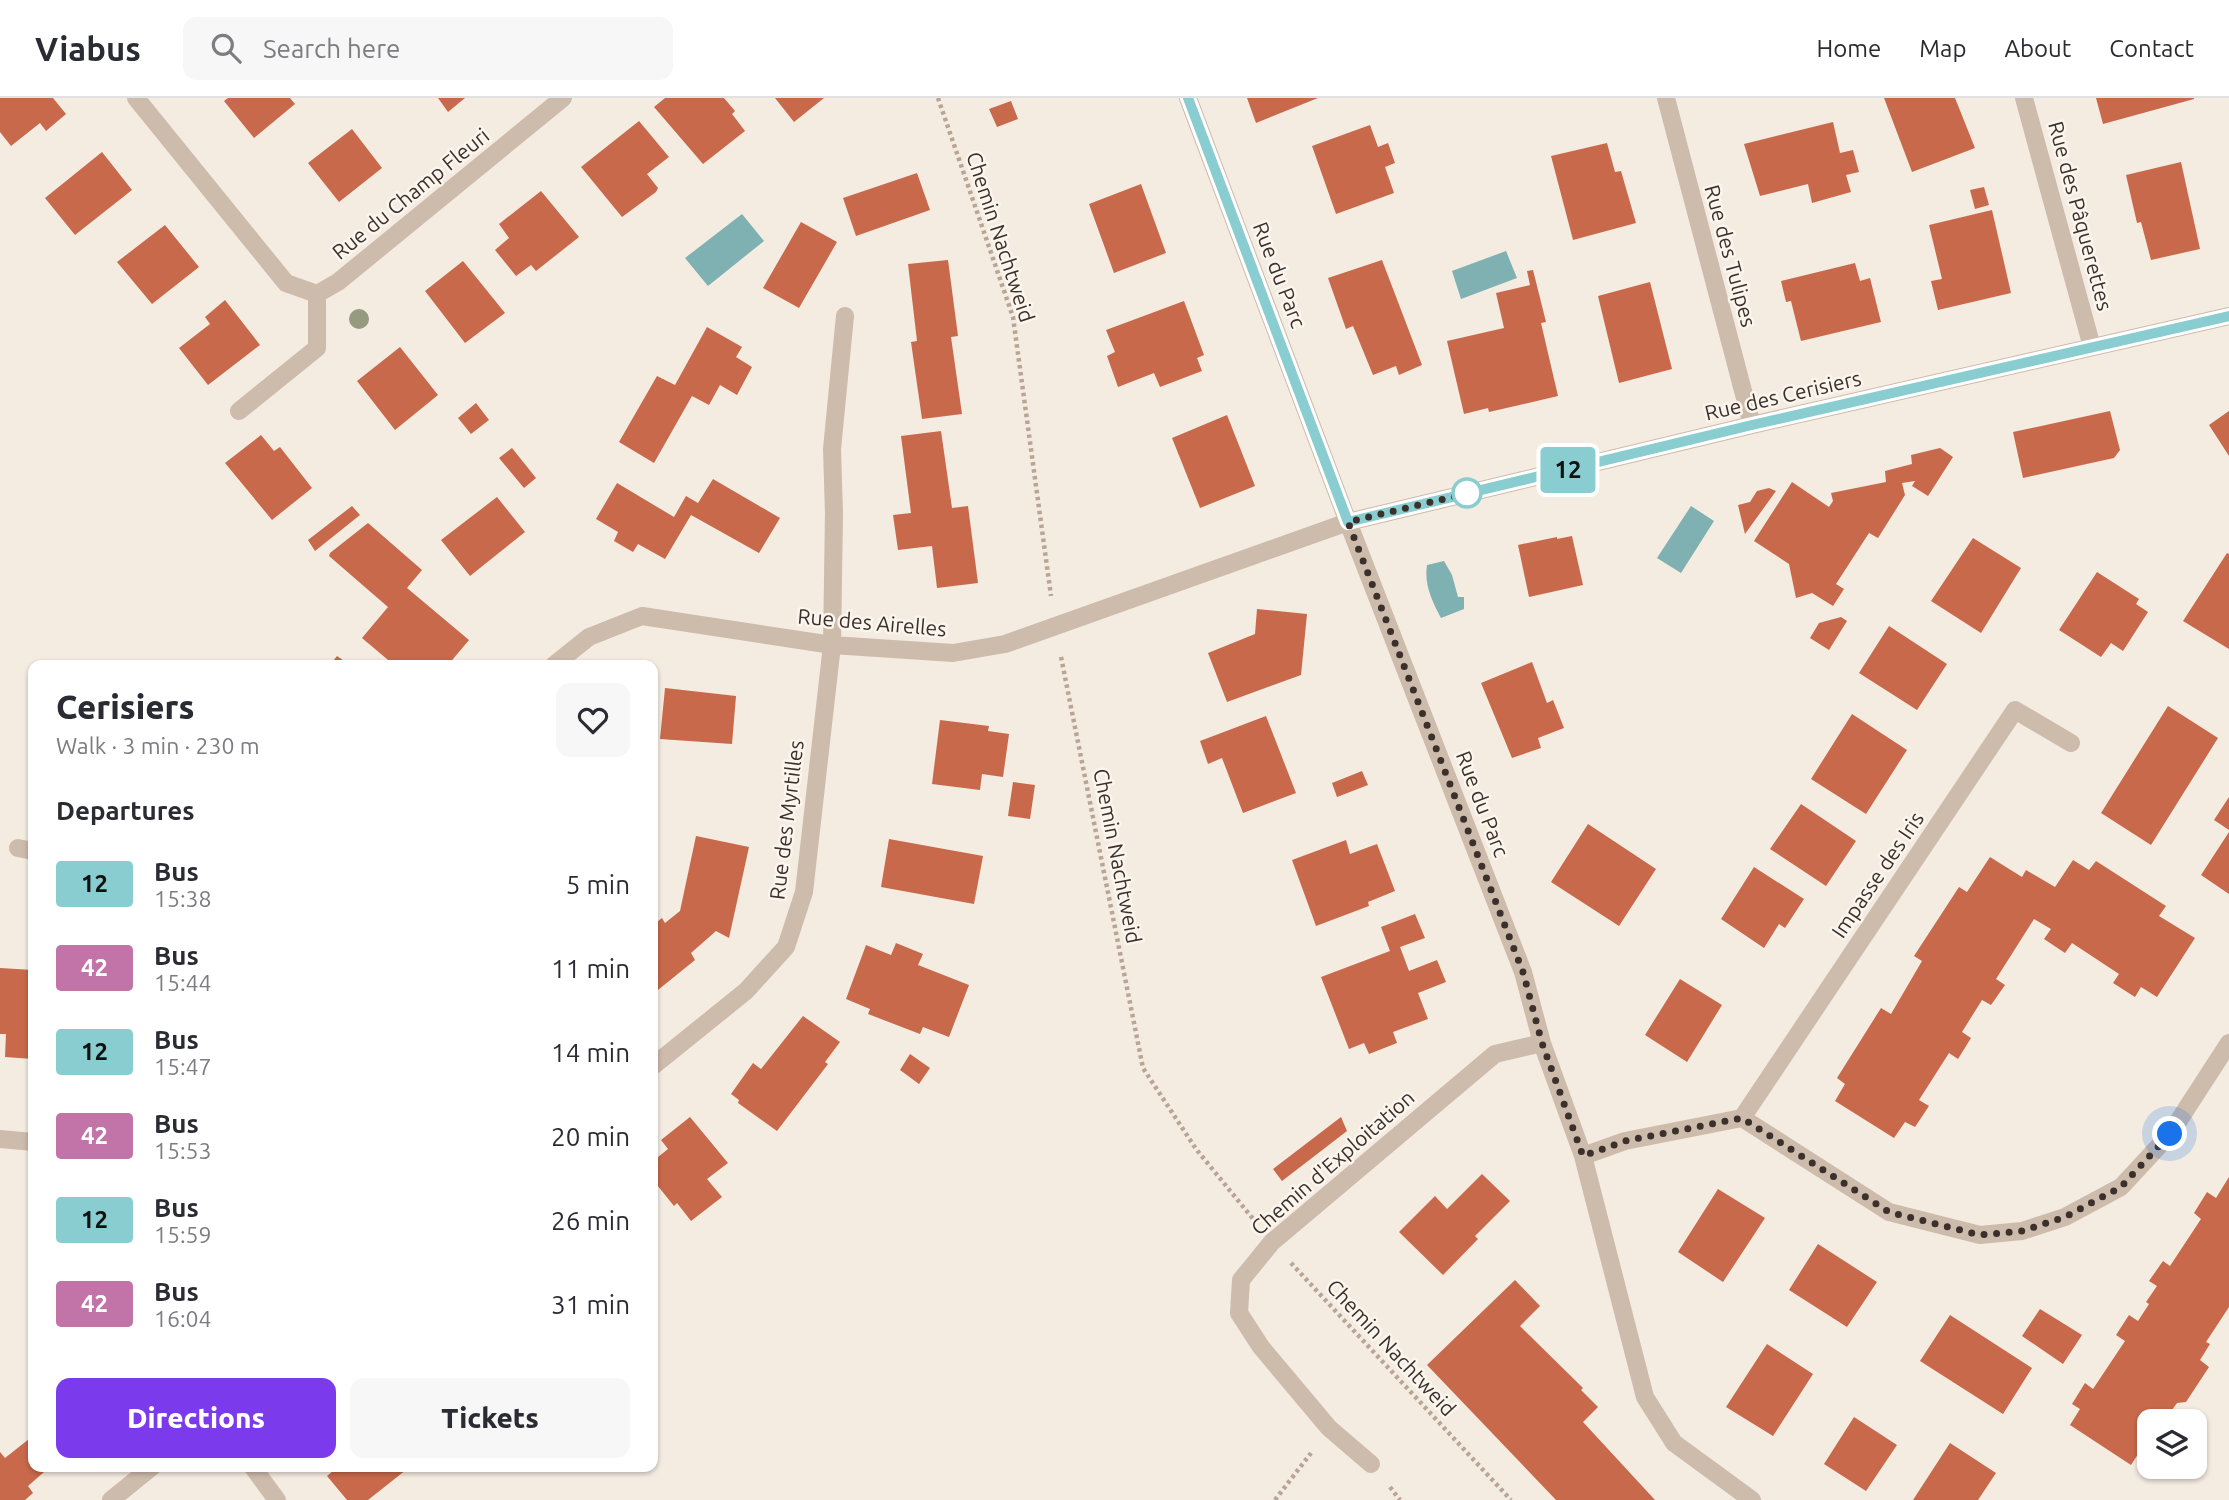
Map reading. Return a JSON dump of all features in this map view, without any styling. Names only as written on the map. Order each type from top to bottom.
[{"type":"street","points":[[136,98],[286,283],[317,294],[317,348],[239,411]]},
{"type":"street","name":"Rue du Champ Fleuri","points":[[317,294],[338,282],[563,98]]},
{"type":"street","name":"Rue du Parc","points":[[1188,98],[1348,522],[1523,972],[1542,1043],[1583,1156],[1645,1397],[1674,1443],[1752,1500]]},
{"type":"street","name":"Rue des Tulipes","points":[[1666,98],[1752,425]]},
{"type":"street","name":"Rue des Pâquerettes","points":[[2024,98],[2092,347]]},
{"type":"street","name":"Rue des Myrtilles","points":[[658,1062],[746,991],[786,947],[804,892],[832,645],[832,449],[845,316]]},
{"type":"street","name":"Rue des Cerisiers","points":[[1348,522],[1752,425],[2229,316]]},
{"type":"street","name":"Rue des Airelles","points":[[560,660],[589,637],[642,617],[832,645],[953,653],[1005,644],[1348,522]]},
{"type":"street","name":"Impasse des Iris","points":[[1742,1118],[2015,710],[2071,743]]},
{"type":"street","name":"Chemin d'Exploitation","points":[[1371,1464],[1329,1429],[1261,1347],[1239,1313],[1241,1280],[1272,1242],[1495,1054],[1542,1043]]},
{"type":"street","points":[[1583,1156],[1625,1141],[1742,1118],[1889,1212],[1980,1235],[2022,1231],[2065,1217],[2121,1187],[2170,1134],[2229,1043]]},
{"type":"street","points":[[0,1139],[28,1142]]},
{"type":"street","points":[[111,1500],[146,1472]]},
{"type":"street","points":[[256,1472],[277,1500]]},
{"type":"path","name":"Chemin Nachtweid","points":[[938,98],[1013,317],[1055,626],[1143,1068],[1196,1149],[1272,1242],[1511,1500]]},
{"type":"path","points":[[1275,1500],[1329,1429]]},
{"type":"water","points":[[742,214],[764,241],[708,286],[685,258]]},
{"type":"water","points":[[1506,251],[1517,278],[1461,299],[1452,271]]},
{"type":"water","points":[[1691,506],[1714,521],[1681,573],[1657,558]]},
{"type":"water","points":[[1444,561],[1452,575],[1458,597],[1464,597],[1464,609],[1441,618],[1430,593],[1426,572],[1427,565]]},
{"type":"building","points":[[0,98],[53,98],[66,114],[46,131],[40,123],[11,146],[0,132]]},
{"type":"building","points":[[228,98],[290,98],[295,104],[254,138],[224,101]]},
{"type":"building","points":[[438,98],[465,98],[448,112]]},
{"type":"building","points":[[665,98],[724,98],[735,111],[732,114],[745,131],[703,164],[654,107]]},
{"type":"building","points":[[775,98],[824,98],[794,122]]},
{"type":"building","points":[[1247,98],[1318,98],[1256,123]]},
{"type":"building","points":[[1884,98],[1955,98],[1975,148],[1912,172]]},
{"type":"building","points":[[2096,98],[2194,98],[2194,99],[2103,124]]},
{"type":"building","points":[[1011,101],[1018,119],[997,127],[989,109]]},
{"type":"building","points":[[639,121],[669,157],[647,174],[658,188],[656,192],[622,217],[581,167]]},
{"type":"building","points":[[1833,122],[1840,153],[1853,150],[1859,172],[1846,175],[1851,192],[1812,203],[1808,184],[1760,196],[1744,144]]},
{"type":"building","points":[[1370,125],[1378,147],[1388,143],[1395,163],[1385,167],[1394,193],[1336,214],[1312,146]]},
{"type":"building","points":[[352,129],[382,168],[339,202],[308,163]]},
{"type":"building","points":[[1607,143],[1615,172],[1621,171],[1636,223],[1573,240],[1551,156]]},
{"type":"building","points":[[102,152],[132,190],[75,235],[45,198]]},
{"type":"building","points":[[2181,162],[2200,249],[2151,260],[2141,222],[2137,223],[2126,175]]},
{"type":"building","points":[[917,173],[930,210],[856,236],[843,198]]},
{"type":"building","points":[[1141,184],[1166,253],[1114,273],[1089,204]]},
{"type":"building","points":[[1984,187],[1989,205],[1975,209],[1970,190]]},
{"type":"building","points":[[541,191],[579,237],[536,271],[531,265],[516,276],[495,250],[509,238],[499,224]]},
{"type":"building","points":[[1992,210],[2011,293],[1938,310],[1931,281],[1942,279],[1929,225]]},
{"type":"building","points":[[801,222],[837,242],[799,308],[763,288]]},
{"type":"building","points":[[165,225],[199,267],[152,304],[117,262]]},
{"type":"building","points":[[948,260],[958,336],[951,337],[962,414],[922,419],[911,342],[917,341],[908,264]]},
{"type":"building","points":[[1382,260],[1422,365],[1399,375],[1396,366],[1373,375],[1353,326],[1346,329],[1328,278]]},
{"type":"building","points":[[463,261],[505,313],[465,343],[425,291]]},
{"type":"building","points":[[1855,263],[1860,281],[1870,278],[1881,322],[1801,341],[1791,301],[1786,302],[1781,281]]},
{"type":"building","points":[[1533,270],[1546,322],[1541,323],[1558,396],[1489,412],[1488,408],[1464,414],[1447,341],[1504,328],[1496,293],[1530,285],[1527,271]]},
{"type":"building","points":[[1650,282],[1672,369],[1619,383],[1598,296]]},
{"type":"building","points":[[225,300],[260,345],[208,385],[179,348],[210,324],[205,317]]},
{"type":"building","points":[[1184,301],[1204,355],[1197,358],[1202,371],[1160,387],[1154,373],[1118,387],[1107,356],[1115,352],[1106,330]]},
{"type":"building","points":[[707,327],[742,347],[736,357],[752,367],[737,395],[720,385],[709,405],[692,396],[654,463],[619,442],[657,376],[675,385]]},
{"type":"building","points":[[400,347],[438,395],[395,430],[357,381]]},
{"type":"building","points":[[476,403],[489,420],[471,434],[458,418]]},
{"type":"building","points":[[2110,411],[2120,450],[2114,458],[2023,478],[2013,432]]},
{"type":"building","points":[[2229,411],[2229,456],[2209,425]]},
{"type":"building","points":[[1227,415],[1255,486],[1200,508],[1172,438]]},
{"type":"building","points":[[941,431],[952,508],[968,506],[978,583],[937,588],[932,546],[898,550],[893,515],[911,513],[901,436]]},
{"type":"building","points":[[261,435],[274,451],[280,447],[312,488],[272,520],[225,463]]},
{"type":"building","points":[[512,448],[536,478],[524,488],[499,458]]},
{"type":"building","points":[[1940,448],[1953,457],[1928,496],[1912,486],[1915,481],[1902,483],[1905,495],[1878,538],[1869,533],[1836,584],[1844,589],[1833,606],[1812,593],[1796,598],[1789,564],[1754,541],[1792,482],[1829,507],[1833,501],[1831,493],[1886,482],[1885,471],[1912,464],[1911,455]]},
{"type":"building","points":[[713,479],[780,518],[759,553],[691,515],[665,559],[638,544],[633,552],[614,541],[618,532],[596,519],[617,483],[674,517],[686,496],[698,503]]},
{"type":"building","points":[[1769,488],[1776,491],[1745,534],[1738,505],[1750,502],[1757,491]]},
{"type":"building","points":[[497,497],[525,532],[470,576],[441,540]]},
{"type":"building","points":[[352,506],[360,515],[315,551],[308,540]]},
{"type":"building","points":[[368,523],[422,570],[407,588],[469,640],[452,660],[388,660],[362,638],[388,607],[329,556]]},
{"type":"building","points":[[1572,536],[1583,585],[1529,597],[1518,545]]},
{"type":"building","points":[[1973,538],[2021,568],[1981,633],[1931,601]]},
{"type":"building","points":[[2227,553],[2229,554],[2229,649],[2183,621]]},
{"type":"building","points":[[2097,572],[2139,599],[2136,604],[2148,612],[2123,651],[2111,643],[2101,657],[2059,630]]},
{"type":"building","points":[[1257,609],[1307,614],[1301,675],[1227,702],[1208,653],[1255,634]]},
{"type":"building","points":[[1841,617],[1847,621],[1829,650],[1810,638],[1819,623]]},
{"type":"building","points":[[1889,626],[1947,664],[1917,710],[1859,673]]},
{"type":"building","points":[[1532,662],[1547,703],[1553,700],[1564,728],[1538,738],[1541,748],[1512,758],[1481,683]]},
{"type":"building","points":[[665,688],[736,696],[732,744],[660,739]]},
{"type":"building","points":[[2168,706],[2218,738],[2151,845],[2101,813]]},
{"type":"building","points":[[1852,714],[1907,750],[1866,814],[1811,779]]},
{"type":"building","points":[[1266,716],[1296,793],[1243,813],[1222,758],[1208,764],[1200,741]]},
{"type":"building","points":[[940,720],[989,726],[988,731],[1009,734],[1003,777],[982,774],[980,790],[932,784]]},
{"type":"building","points":[[1362,771],[1368,785],[1337,797],[1332,783]]},
{"type":"building","points":[[1013,782],[1035,785],[1030,819],[1008,816]]},
{"type":"building","points":[[2229,797],[2229,830],[2214,820]]},
{"type":"building","points":[[1801,804],[1856,841],[1826,886],[1770,849]]},
{"type":"building","points":[[1588,824],[1656,869],[1619,926],[1551,882]]},
{"type":"building","points":[[2229,832],[2229,894],[2201,875]]},
{"type":"building","points":[[696,836],[749,847],[729,938],[716,931],[691,953],[695,960],[658,990],[658,921],[662,918],[665,923],[680,911]]},
{"type":"building","points":[[889,839],[983,856],[974,904],[881,887]]},
{"type":"building","points":[[1346,840],[1350,854],[1377,844],[1395,891],[1368,902],[1369,906],[1316,926],[1292,860]]},
{"type":"building","points":[[1990,857],[2022,877],[2026,870],[2055,887],[2073,860],[2089,870],[2096,861],[2166,906],[2159,916],[2195,938],[2157,997],[2141,987],[2135,997],[2113,983],[2119,974],[2072,943],[2065,953],[2044,939],[2051,929],[2034,919],[1996,979],[2005,985],[1991,1005],[1982,1000],[1962,1032],[1971,1038],[1958,1059],[1949,1053],[1919,1100],[1929,1106],[1915,1127],[1905,1122],[1894,1138],[1835,1101],[1845,1084],[1837,1078],[1881,1008],[1891,1014],[1922,961],[1914,956],[1959,887],[1967,892]]},
{"type":"building","points":[[1754,867],[1804,899],[1785,928],[1779,924],[1764,948],[1721,919]]},
{"type":"building","points":[[1415,914],[1425,938],[1400,947],[1409,971],[1437,960],[1446,982],[1418,993],[1428,1019],[1393,1032],[1397,1043],[1369,1054],[1364,1043],[1349,1049],[1321,977],[1390,951],[1381,927]]},
{"type":"building","points":[[896,943],[923,954],[918,965],[969,985],[949,1037],[923,1027],[920,1034],[868,1014],[870,1009],[846,999],[866,945],[891,955]]},
{"type":"building","points":[[0,968],[28,970],[28,1059],[5,1057],[6,1034],[0,1034]]},
{"type":"building","points":[[1680,979],[1722,1005],[1687,1062],[1645,1035]]},
{"type":"building","points":[[803,1016],[840,1042],[825,1062],[828,1064],[777,1131],[738,1103],[739,1100],[731,1094],[753,1063],[761,1069]]},
{"type":"building","points":[[910,1054],[930,1068],[919,1084],[900,1070]]},
{"type":"building","points":[[690,1117],[728,1163],[707,1179],[722,1197],[691,1221],[677,1203],[674,1206],[658,1186],[658,1157],[668,1149],[661,1140]]},
{"type":"building","points":[[1341,1117],[1347,1131],[1282,1181],[1273,1169]]},
{"type":"building","points":[[1482,1174],[1510,1201],[1475,1236],[1478,1239],[1443,1275],[1399,1232],[1435,1196],[1447,1209]]},
{"type":"building","points":[[2229,1177],[2229,1307],[2206,1342],[2210,1344],[2200,1360],[2209,1367],[2186,1402],[2177,1403],[2173,1409],[2137,1409],[2137,1456],[2131,1465],[2070,1425],[2080,1409],[2072,1404],[2085,1383],[2093,1389],[2125,1341],[2116,1335],[2129,1315],[2138,1321],[2149,1304],[2146,1302],[2157,1286],[2149,1281],[2163,1261],[2170,1266],[2201,1219],[2194,1213],[2207,1192],[2216,1198]]},
{"type":"building","points":[[1718,1189],[1765,1218],[1723,1282],[1678,1252]]},
{"type":"building","points":[[1818,1244],[1877,1282],[1847,1327],[1789,1290]]},
{"type":"building","points":[[1515,1280],[1540,1306],[1520,1326],[1583,1388],[1581,1390],[1598,1407],[1583,1422],[1655,1500],[1556,1500],[1427,1365]]},
{"type":"building","points":[[2040,1309],[2082,1335],[2063,1364],[2022,1336]]},
{"type":"building","points":[[1950,1315],[2032,1368],[2003,1414],[1920,1361]]},
{"type":"building","points":[[1767,1344],[1813,1374],[1773,1436],[1726,1407]]},
{"type":"building","points":[[1854,1417],[1897,1445],[1866,1491],[1824,1464]]},
{"type":"building","points":[[28,1440],[28,1472],[44,1472],[28,1486],[33,1493],[25,1500],[0,1500],[0,1452],[5,1458]]},
{"type":"building","points":[[1950,1443],[1996,1473],[1978,1500],[1913,1500]]},
{"type":"building","points":[[332,1472],[403,1472],[368,1500],[347,1500],[327,1476]]},
{"type":"bus line","name":"12","points":[[1188,98],[1348,522],[1752,425],[2229,316]]},
{"type":"route","points":[[1467,493],[1473,492],[1348,522],[1523,972],[1542,1043],[1583,1156],[1625,1141],[1742,1118],[1889,1212],[1980,1235],[2022,1231],[2065,1217],[2121,1187],[2170,1134]]}]
